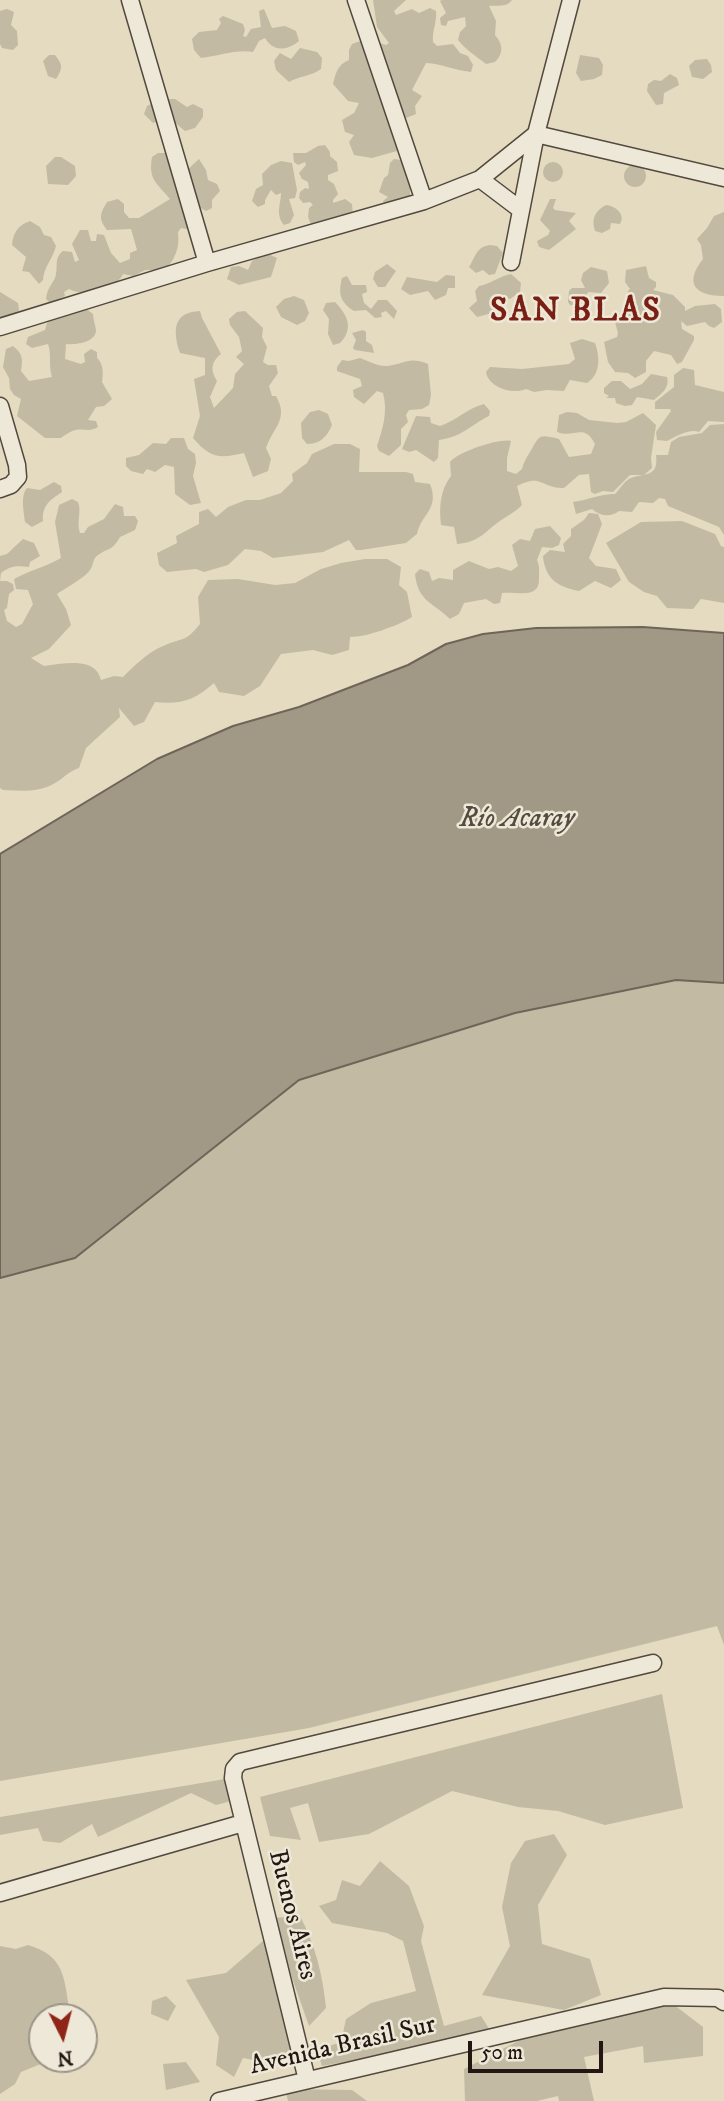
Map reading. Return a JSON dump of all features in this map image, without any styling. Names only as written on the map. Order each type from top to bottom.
[{"type":"street","points":[[130,0],[207,262]]},
{"type":"street","points":[[356,0],[424,201]]},
{"type":"street","points":[[511,262],[536,134],[571,0]]},
{"type":"street","points":[[0,327],[207,262],[424,201],[480,179],[536,134]]},
{"type":"street","points":[[536,134],[724,178]]},
{"type":"street","points":[[480,179],[521,210]]},
{"type":"street","points":[[0,406],[18,477],[11,485],[0,489]]},
{"type":"street","name":"Buenos Aires","points":[[307,2080],[243,1823],[233,1778],[234,1769],[240,1762],[653,1663]]},
{"type":"street","points":[[0,1892],[243,1823]]},
{"type":"street","name":"Avenida Brasil Sur","points":[[219,2101],[664,1997],[718,1998],[724,2002]]},
{"type":"shaded area","points":[[373,0],[406,0],[394,11],[396,15],[412,9],[419,13],[430,8],[436,11],[433,42],[437,46],[453,44],[460,53],[468,56],[473,65],[471,72],[426,63],[412,90],[422,96],[415,106],[416,114],[406,118],[398,111],[390,83],[386,89],[388,113],[400,121],[407,133],[397,151],[372,158],[354,155],[349,142],[354,135],[345,132],[342,120],[354,113],[359,103],[348,101],[333,84],[339,67],[349,60],[352,44],[366,39],[386,45],[389,43],[377,27]]},
{"type":"shaded area","points":[[512,0],[504,5],[489,6],[496,21],[495,35],[501,48],[495,62],[486,64],[458,40],[460,32],[466,26],[465,17],[448,21],[446,26],[441,25],[440,18],[446,13],[440,1]]},
{"type":"shaded area","points":[[7,9],[14,12],[11,25],[17,31],[18,45],[13,50],[2,48],[0,44],[0,11]]},
{"type":"shaded area","points":[[264,9],[272,28],[285,26],[296,31],[299,41],[290,47],[276,48],[265,38],[259,41],[253,52],[234,52],[201,58],[194,50],[192,39],[199,32],[217,30],[221,23],[219,19],[223,16],[243,24],[243,36],[246,37],[251,29],[261,27],[259,11]]},
{"type":"shaded area","points":[[300,48],[317,52],[322,58],[321,69],[289,82],[276,70],[274,61],[280,53],[291,59]]},
{"type":"shaded area","points":[[49,55],[55,55],[61,64],[56,79],[48,76],[43,61]]},
{"type":"shaded area","points":[[580,55],[599,58],[603,65],[602,75],[581,81],[576,73]]},
{"type":"shaded area","points":[[707,59],[712,72],[703,79],[692,77],[689,66],[695,60]]},
{"type":"shaded area","points":[[670,74],[677,78],[679,85],[664,93],[663,104],[656,105],[647,91],[648,84],[654,80],[661,81]]},
{"type":"shaded area","points":[[161,99],[175,99],[187,107],[193,104],[203,109],[203,117],[195,128],[185,131],[168,117],[153,123],[144,114],[147,106]]},
{"type":"shaded area","points":[[325,145],[330,156],[337,162],[338,171],[328,175],[328,180],[334,184],[338,194],[333,203],[345,199],[352,204],[353,216],[337,221],[331,219],[312,227],[308,217],[309,208],[313,205],[310,202],[303,203],[299,198],[300,192],[305,188],[309,189],[308,182],[302,179],[299,173],[306,165],[305,162],[298,165],[294,162],[293,153],[306,153]]},
{"type":"shaded area","points":[[158,153],[166,153],[193,193],[194,188],[187,182],[186,171],[199,159],[206,170],[208,180],[217,184],[220,191],[212,200],[212,208],[206,211],[199,207],[192,230],[181,228],[178,232],[176,254],[163,272],[147,270],[133,276],[123,274],[107,287],[91,292],[69,289],[64,292],[65,296],[50,303],[46,299],[55,278],[60,254],[63,251],[72,252],[75,262],[79,260],[72,244],[80,230],[88,230],[91,241],[96,241],[97,234],[104,235],[111,253],[120,263],[130,259],[130,253],[137,250],[131,229],[107,230],[101,219],[102,213],[107,202],[118,199],[124,204],[124,212],[129,218],[139,218],[170,199],[151,171],[152,157]]},
{"type":"shaded area","points":[[55,157],[61,157],[75,166],[76,176],[68,185],[48,184],[46,166]]},
{"type":"shaded area","points":[[394,159],[408,161],[414,178],[410,188],[410,207],[385,208],[383,201],[388,197],[379,192]]},
{"type":"shaded area","points":[[281,161],[292,163],[297,190],[295,198],[289,199],[294,215],[290,223],[284,225],[279,213],[281,193],[276,195],[271,190],[265,204],[258,207],[252,201],[256,189],[263,185],[262,174],[271,165]]},
{"type":"shaded area","points":[[549,162],[557,162],[563,172],[557,182],[549,182],[543,176],[543,168]]},
{"type":"shaded area","points":[[635,165],[643,168],[646,176],[643,184],[635,187],[627,184],[624,176],[627,168]]},
{"type":"shaded area","points":[[550,199],[556,199],[553,208],[555,210],[576,213],[569,221],[576,229],[549,250],[539,247],[537,241],[550,231],[540,220]]},
{"type":"shaded area","points":[[606,205],[619,211],[622,221],[620,224],[611,223],[610,229],[602,233],[595,231],[594,219],[597,212]]},
{"type":"shaded area","points":[[724,212],[724,296],[706,294],[693,282],[703,259],[701,245],[697,239],[714,216]]},
{"type":"shaded area","points":[[30,221],[40,227],[44,235],[51,237],[56,246],[39,284],[29,272],[22,271],[26,257],[12,245],[17,230]]},
{"type":"shaded area","points":[[490,245],[497,246],[503,253],[495,274],[489,275],[483,270],[476,273],[469,267],[479,250]]},
{"type":"shaded area","points":[[266,253],[277,258],[271,277],[239,285],[227,279],[231,267],[239,266],[248,270],[252,261]]},
{"type":"shaded area","points":[[387,264],[396,271],[385,287],[378,287],[373,279],[375,272]]},
{"type":"shaded area","points":[[646,266],[649,278],[656,282],[653,290],[673,295],[685,307],[685,311],[695,306],[715,304],[721,309],[722,322],[714,328],[705,322],[687,326],[681,321],[682,329],[694,336],[682,362],[677,364],[671,355],[654,351],[646,361],[646,372],[635,378],[628,373],[615,372],[608,362],[604,342],[617,337],[615,322],[625,319],[630,289],[625,282],[626,270]]},
{"type":"shaded area","points":[[591,267],[607,271],[609,283],[601,293],[588,292],[582,306],[570,305],[569,291],[572,288],[585,288],[581,280],[583,273]]},
{"type":"shaded area","points":[[511,274],[521,283],[520,292],[510,299],[496,298],[492,313],[477,317],[469,308],[477,301],[475,291],[479,286]]},
{"type":"shaded area","points":[[446,275],[455,276],[455,288],[448,288],[446,295],[435,300],[428,291],[410,295],[401,289],[407,277],[437,282]]},
{"type":"shaded area","points":[[347,276],[352,285],[366,285],[367,292],[362,294],[364,303],[371,309],[378,300],[387,300],[397,311],[394,319],[386,311],[381,313],[382,317],[375,318],[366,310],[354,311],[349,308],[340,293],[342,278]]},
{"type":"shaded area","points":[[0,292],[18,303],[19,311],[0,325]]},
{"type":"shaded area","points":[[294,296],[304,300],[309,313],[305,321],[297,325],[281,317],[276,307],[284,299]]},
{"type":"shaded area","points":[[335,302],[346,317],[348,327],[340,343],[333,345],[328,334],[329,319],[323,310],[326,303]]},
{"type":"shaded area","points":[[85,308],[93,314],[95,335],[84,342],[66,344],[65,359],[81,364],[85,362],[84,354],[91,349],[97,352],[102,369],[102,382],[112,399],[104,406],[96,407],[88,420],[96,421],[98,427],[73,431],[61,438],[45,438],[17,416],[21,399],[10,389],[9,378],[3,367],[6,349],[13,346],[19,352],[22,360],[21,371],[29,381],[52,377],[48,344],[32,348],[26,344],[28,337],[45,330],[47,323],[57,315],[67,316]]},
{"type":"shaded area","points":[[200,311],[221,354],[213,366],[217,381],[210,397],[214,408],[233,388],[235,374],[244,364],[236,357],[242,351],[239,337],[229,319],[237,312],[245,311],[263,328],[262,337],[267,347],[263,362],[276,365],[278,373],[269,386],[272,396],[276,396],[280,404],[281,417],[266,448],[271,459],[268,471],[253,477],[244,453],[216,455],[205,450],[193,438],[200,416],[194,379],[205,375],[205,358],[180,353],[176,331],[177,324],[184,315]]},
{"type":"shaded area","points":[[363,330],[374,353],[353,348],[356,340],[352,333]]},
{"type":"shaded area","points":[[582,339],[595,343],[598,354],[597,370],[587,383],[570,380],[564,391],[508,390],[491,382],[486,372],[490,367],[522,369],[569,364],[575,359],[570,343]]},
{"type":"shaded area","points":[[360,358],[384,366],[411,361],[428,364],[431,395],[429,405],[422,409],[409,410],[406,415],[408,422],[401,429],[401,445],[389,456],[379,451],[377,446],[385,413],[383,393],[377,391],[364,404],[354,397],[353,390],[362,386],[360,379],[337,371],[342,360]]},
{"type":"shaded area","points":[[683,368],[694,370],[695,385],[724,392],[724,422],[708,421],[699,432],[688,432],[667,441],[657,440],[656,432],[671,411],[655,409],[655,402],[674,387],[674,375]]},
{"type":"shaded area","points":[[651,374],[667,377],[668,381],[664,390],[654,400],[637,397],[632,405],[625,406],[616,403],[615,398],[606,398],[609,396],[604,393],[604,388],[612,381],[621,381],[630,389],[642,384]]},
{"type":"shaded area","points":[[484,404],[490,411],[489,416],[461,433],[439,440],[438,458],[434,462],[416,450],[409,452],[402,449],[416,416],[430,417],[431,423],[440,426]]},
{"type":"shaded area","points":[[319,410],[328,414],[332,425],[322,439],[307,444],[302,438],[301,423],[310,412]]},
{"type":"shaded area","points":[[577,413],[589,420],[617,423],[626,422],[643,413],[656,425],[652,468],[644,475],[630,475],[613,492],[595,494],[591,492],[589,474],[579,475],[564,488],[537,481],[525,482],[517,486],[522,505],[478,538],[457,544],[454,527],[441,525],[440,518],[442,493],[451,476],[450,462],[479,447],[511,441],[507,471],[516,474],[522,469],[536,442],[543,436],[559,439],[569,457],[591,454],[595,444],[587,434],[557,432],[559,415]]},
{"type":"shaded area","points":[[724,424],[724,535],[719,527],[668,506],[665,499],[659,498],[653,503],[639,502],[632,512],[619,511],[605,515],[592,509],[576,514],[573,502],[615,494],[629,479],[653,471],[656,455],[668,455],[671,442],[679,437],[702,433],[710,425]]},
{"type":"shaded area","points":[[171,438],[184,438],[188,449],[195,454],[193,476],[201,503],[190,505],[175,494],[174,467],[165,465],[155,472],[147,469],[143,474],[131,471],[126,466],[126,458],[139,455],[153,443],[166,444]]},
{"type":"shaded area","points":[[334,444],[350,444],[360,449],[359,472],[406,472],[413,474],[415,482],[430,484],[433,500],[417,534],[406,543],[356,550],[349,540],[323,552],[273,558],[261,551],[245,549],[228,565],[204,572],[196,569],[167,572],[159,565],[157,553],[177,543],[176,536],[199,524],[199,512],[208,509],[216,517],[228,507],[246,500],[260,500],[281,493],[293,481],[292,474],[307,463],[312,454]]},
{"type":"shaded area","points":[[54,482],[61,486],[62,492],[48,504],[43,521],[32,527],[25,522],[25,491],[27,488],[40,490]]},
{"type":"shaded area","points":[[72,499],[78,502],[80,533],[104,519],[115,504],[123,507],[124,516],[135,516],[138,521],[135,530],[120,537],[113,547],[98,555],[88,573],[57,594],[71,625],[49,649],[31,658],[44,666],[86,664],[98,672],[101,680],[114,676],[123,677],[152,652],[191,634],[200,624],[198,597],[208,580],[238,579],[275,585],[295,583],[321,569],[341,563],[387,559],[401,567],[399,585],[407,592],[412,617],[382,630],[350,637],[349,650],[332,655],[313,650],[281,654],[260,686],[244,696],[219,692],[214,683],[187,700],[155,702],[144,722],[134,726],[119,708],[120,717],[86,748],[79,768],[42,788],[29,791],[3,790],[0,788],[0,581],[13,584],[14,590],[9,594],[7,608],[4,610],[7,621],[16,627],[22,624],[33,604],[28,590],[16,589],[14,579],[61,558],[55,522],[59,505]]},
{"type":"shaded area","points":[[589,513],[598,514],[602,524],[589,558],[596,566],[616,569],[621,580],[611,588],[595,581],[579,591],[554,581],[547,571],[543,556],[550,550],[565,552],[563,544],[571,536],[571,529]]},
{"type":"shaded area","points":[[682,521],[715,534],[724,547],[724,603],[701,599],[693,609],[667,608],[657,596],[644,592],[629,582],[606,543],[641,522]]},
{"type":"shaded area","points":[[550,526],[561,538],[559,545],[552,548],[542,547],[537,560],[538,585],[532,592],[502,593],[500,603],[494,604],[486,599],[464,603],[459,614],[450,619],[427,601],[419,590],[415,574],[420,569],[429,572],[432,581],[439,578],[453,580],[453,570],[469,561],[489,569],[498,567],[511,571],[518,566],[512,545],[520,539],[530,541],[535,529]]},
{"type":"shaded area","points":[[23,539],[34,543],[40,556],[30,562],[29,567],[5,570],[1,573],[0,581],[0,556],[7,554]]},
{"type":"shaded area","points":[[676,980],[724,983],[724,1645],[717,1626],[309,1728],[0,1781],[0,1278],[75,1258],[299,1080],[515,1013]]},
{"type":"shaded area","points":[[662,1694],[683,1808],[605,1825],[558,1811],[518,1807],[452,1791],[369,1834],[319,1842],[308,1803],[290,1808],[301,1840],[270,1836],[260,1797]]},
{"type":"shaded area","points":[[225,1779],[231,1801],[216,1805],[191,1793],[98,1837],[92,1824],[60,1843],[43,1841],[38,1828],[0,1835],[0,1817]]},
{"type":"shaded area","points":[[554,1834],[567,1855],[538,1905],[542,1944],[590,1959],[601,1995],[564,2010],[482,1995],[510,1946],[502,1907],[511,1863],[525,1841]]},
{"type":"shaded area","points":[[380,1861],[409,1886],[424,1926],[421,1941],[444,2026],[481,2016],[493,2035],[322,2066],[317,2050],[341,2042],[346,2019],[371,2003],[416,1991],[403,1941],[387,1933],[332,1923],[319,1906],[336,1900],[342,1880],[360,1886]]},
{"type":"shaded area","points":[[300,1916],[318,1960],[326,2008],[309,2026],[271,1918]]},
{"type":"shaded area","points":[[264,1940],[291,2048],[274,2064],[243,2058],[234,2077],[216,2065],[219,2037],[186,1980],[226,1973]]},
{"type":"shaded area","points":[[28,1945],[56,1962],[64,1980],[68,2003],[28,2003],[28,2069],[21,2072],[15,2084],[0,2094],[0,1946],[16,1949]]},
{"type":"shaded area","points":[[166,1996],[176,2006],[168,2021],[151,2014],[152,2001]]},
{"type":"shaded area","points":[[665,1998],[703,2027],[703,2056],[644,2063],[643,2046],[584,2057],[594,2101],[559,2101],[558,2096],[537,2101],[465,2101],[464,2069],[549,2025]]},
{"type":"shaded area","points":[[186,2062],[200,2082],[166,2090],[163,2064]]},
{"type":"shaded area","points":[[285,2089],[352,2090],[367,2101],[288,2101]]},
{"type":"water","name":"Río Acaray","points":[[643,627],[724,633],[724,983],[676,980],[515,1013],[299,1080],[75,1258],[0,1278],[0,854],[157,759],[233,726],[299,707],[408,665],[446,644],[483,634],[536,628]]},
{"type":"district","name":"SAN BLAS","points":[[576,313]]}]
